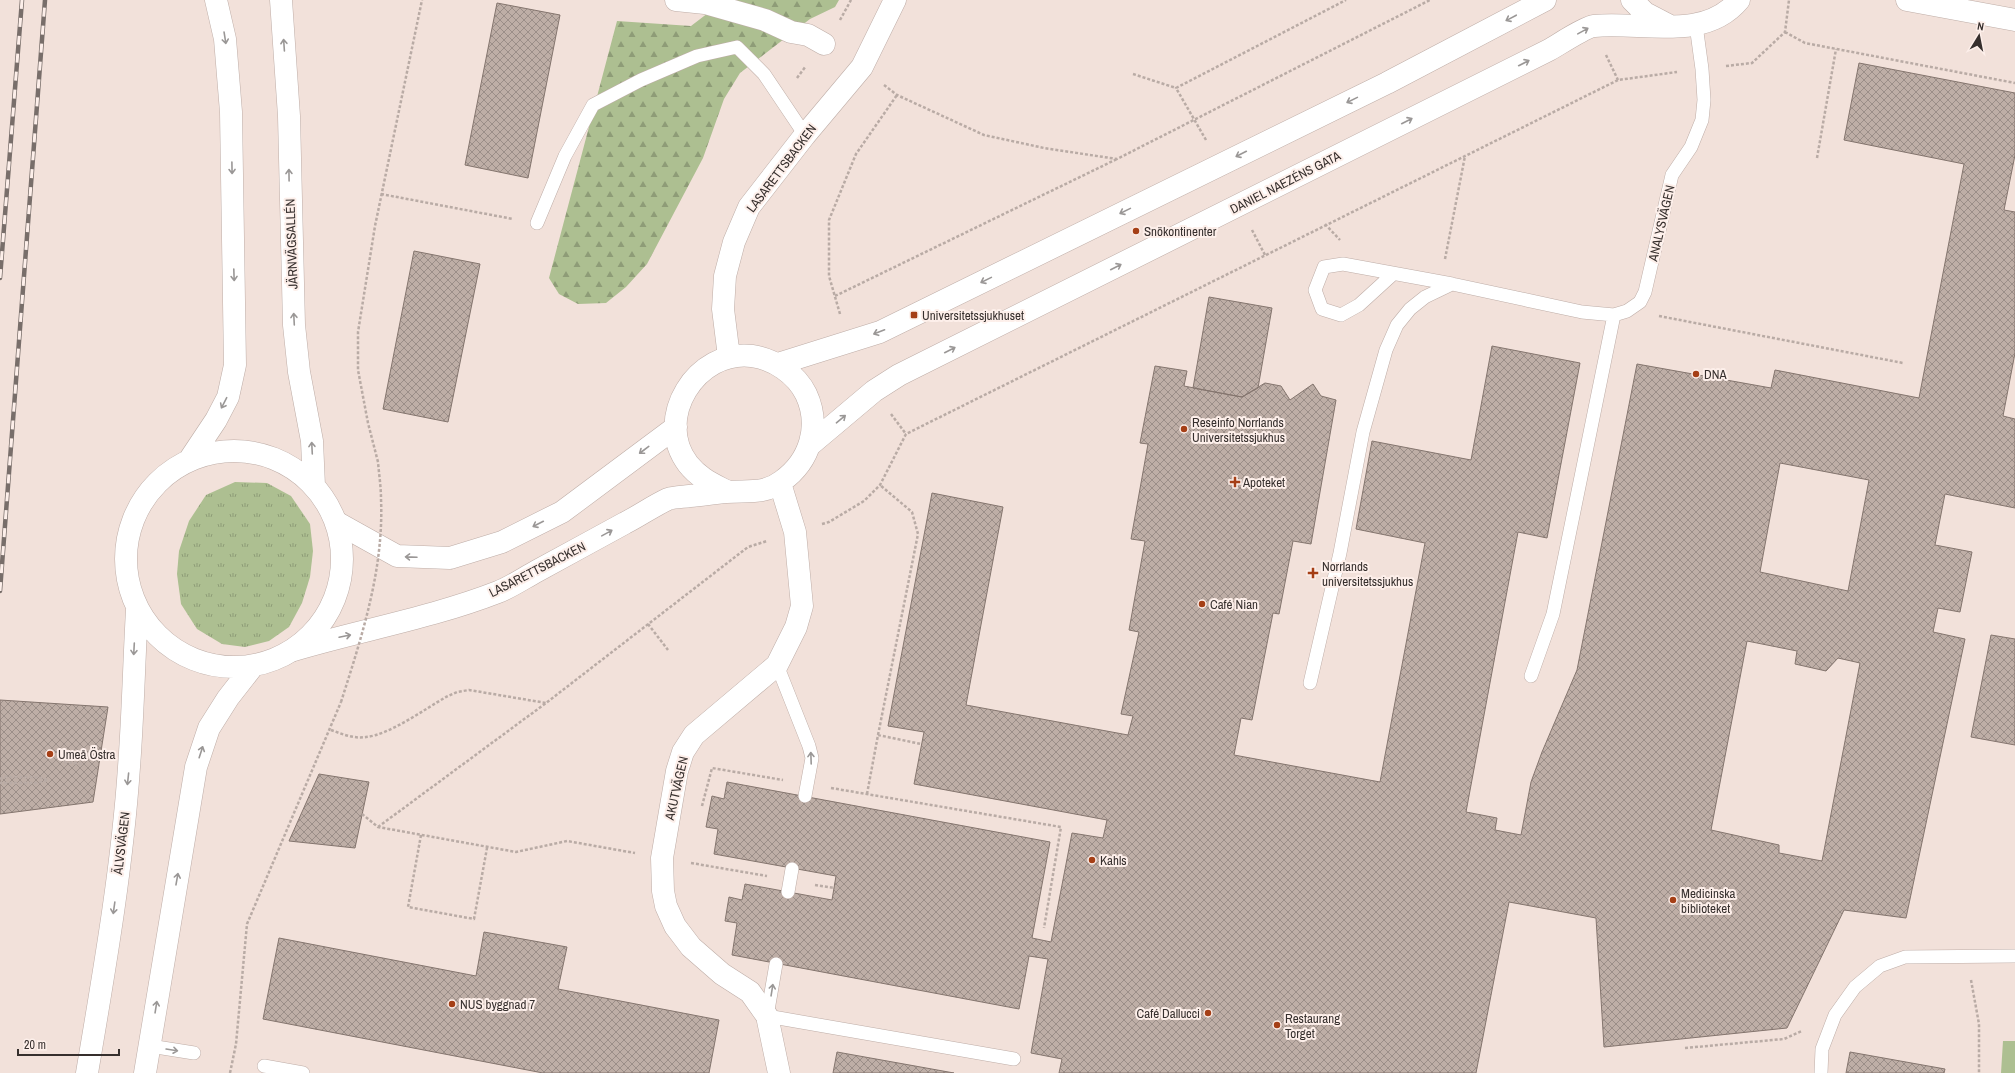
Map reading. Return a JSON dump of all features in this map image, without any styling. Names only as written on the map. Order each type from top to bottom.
[{"type":"street","points":[[190,459],[216,420],[228,396],[234,365],[231,112],[225,39],[216,0]]},
{"type":"street","name":"JÄRNVÄGSALLÉN","points":[[281,0],[289,116],[294,325],[299,372],[312,441],[314,486]]},
{"type":"street","points":[[676,0],[705,3],[765,20],[791,32],[808,35],[824,44]]},
{"type":"street","name":"LASARETTSBACKEN","points":[[729,357],[723,309],[725,276],[734,242],[749,207],[805,135],[862,67],[895,0]]},
{"type":"street","points":[[778,364],[880,332],[1387,82],[1545,0]]},
{"type":"street","points":[[1632,0],[1645,14],[1671,26]]},
{"type":"street","name":"DANIEL NAEZÉNS GATA","points":[[811,444],[874,391],[899,375],[1549,50],[1593,26],[1696,25],[1726,14],[1739,0]]},
{"type":"street","points":[[1907,0],[2015,20]]},
{"type":"street","name":"LASARETTSBACKEN","points":[[294,650],[336,637],[398,624],[500,592],[670,498],[728,492],[758,492],[780,483],[799,467],[811,444],[813,419],[806,394],[795,378],[778,364],[752,356],[729,357],[710,365],[691,381],[678,405],[676,426],[679,446],[687,463],[702,479],[728,492]]},
{"type":"street","points":[[336,522],[397,556],[450,558],[502,542],[562,512],[676,426]]},
{"type":"street","points":[[222,451],[248,451],[272,457],[290,467],[314,486],[326,503],[336,522],[342,549],[340,579],[331,607],[315,631],[294,650],[275,660],[253,666],[219,667],[177,653],[136,610],[127,584],[125,543],[139,504],[162,477],[190,459],[222,451]]},
{"type":"street","name":"AKUTVÄGEN","points":[[779,1073],[767,1016],[750,992],[722,974],[691,947],[675,926],[666,906],[662,891],[662,858],[677,771],[683,752],[694,735],[777,666],[796,627],[802,606],[795,532],[780,483]]},
{"type":"street","name":"ÄLVSVÄGEN","points":[[87,1073],[108,952],[122,843],[129,767],[136,610]]},
{"type":"street","points":[[146,1073],[196,767],[209,728],[228,698],[253,666]]},
{"type":"lane","name":"ANALYSVÄGEN","points":[[1640,302],[1645,292],[1672,175],[1691,147],[1702,120],[1702,76],[1696,25]]},
{"type":"lane","points":[[537,223],[565,156],[593,106],[641,80],[697,56],[738,47],[764,74],[805,135]]},
{"type":"lane","points":[[1393,274],[1359,305],[1341,315],[1322,309],[1315,290],[1324,267],[1343,264],[1452,284],[1582,312],[1614,315],[1627,311],[1640,302]]},
{"type":"lane","points":[[1310,682],[1340,553],[1363,432],[1386,350],[1398,325],[1410,309],[1425,297],[1452,284]]},
{"type":"lane","points":[[1531,676],[1553,614],[1614,315]]},
{"type":"lane","points":[[777,666],[809,746],[812,758],[806,790]]},
{"type":"lane","points":[[788,892],[792,869]]},
{"type":"lane","points":[[1821,1073],[1822,1049],[1835,1015],[1855,987],[1880,966],[1906,957],[1966,958],[2015,956]]},
{"type":"lane","points":[[776,964],[767,1016],[1014,1059]]},
{"type":"lane","points":[[150,1046],[194,1053]]},
{"type":"lane","points":[[264,1066],[303,1073]]},
{"type":"path","points":[[230,1073],[236,1044],[247,924],[302,790],[331,730],[356,655],[373,592],[381,499],[378,462],[368,424],[358,370],[358,332],[381,194],[422,0]]},
{"type":"path","points":[[1176,88],[1346,0]]},
{"type":"path","points":[[835,296],[1117,158],[1430,0]]},
{"type":"path","points":[[1789,0],[1784,32],[1805,43],[2015,83]]},
{"type":"path","points":[[780,98],[824,44]]},
{"type":"path","points":[[1817,158],[1836,49]]},
{"type":"path","points":[[862,67],[897,95],[984,134],[1044,148],[1117,158]]},
{"type":"path","points":[[1133,74],[1176,88],[1194,119]]},
{"type":"path","points":[[378,827],[546,703],[748,547],[829,522],[864,501],[880,485],[906,434],[1618,80]]},
{"type":"path","points":[[848,342],[829,276],[829,220],[856,154],[897,95]]},
{"type":"path","points":[[1443,266],[1465,156]]},
{"type":"path","points":[[381,194],[537,223]]},
{"type":"path","points":[[1640,302],[1654,315],[1902,363]]},
{"type":"path","points":[[874,391],[906,434]]},
{"type":"path","points":[[867,794],[918,534],[912,512],[880,485]]},
{"type":"path","points":[[648,624],[668,650]]},
{"type":"path","points":[[331,730],[354,737],[366,738],[381,734],[446,697],[457,692],[469,690],[546,703]]},
{"type":"path","points":[[878,735],[921,744]]},
{"type":"path","points":[[64,762],[83,764]]},
{"type":"path","points":[[701,812],[712,768],[806,790],[867,794],[1061,827],[1044,928]]},
{"type":"path","points":[[0,779],[4,777],[37,777],[48,780],[37,783],[0,783]]},
{"type":"path","points":[[362,814],[378,827],[487,848],[516,852]]},
{"type":"path","points":[[421,835],[408,907],[474,919],[487,848]]},
{"type":"path","points":[[1966,958],[1980,1024],[1979,1073]]},
{"type":"path","points":[[1685,1048],[1784,1039],[1835,1015]]},
{"type":"green space","points":[[725,0],[839,0],[835,7],[810,19],[740,73],[724,99],[703,158],[647,264],[626,287],[606,303],[578,304],[559,294],[549,278],[617,21],[691,26]]},
{"type":"green space","points":[[235,482],[267,483],[291,496],[310,524],[313,551],[310,577],[302,603],[289,627],[269,641],[245,647],[222,644],[197,629],[181,604],[177,574],[179,551],[189,521],[206,495]]},
{"type":"green space","points":[[2003,1041],[2015,1041],[2015,1073],[2001,1073]]},
{"type":"building","points":[[497,3],[560,15],[528,178],[465,165]]},
{"type":"building","points":[[1859,63],[2015,93],[2015,155],[2004,210],[2015,212],[2015,353],[2003,416],[2015,419],[2015,508],[1945,494],[1935,545],[1972,552],[1960,612],[1938,608],[1933,632],[1965,639],[1906,918],[1844,910],[1787,1028],[1604,1047],[1596,918],[1509,902],[1476,1073],[1059,1073],[1062,1059],[1031,1053],[1048,959],[1029,956],[1019,1009],[732,955],[737,923],[725,921],[729,897],[742,900],[745,884],[832,900],[836,876],[714,854],[718,829],[706,827],[712,796],[724,799],[727,782],[1050,842],[1032,938],[1051,942],[1072,833],[1103,838],[1107,820],[914,784],[924,732],[888,726],[932,493],[1003,507],[966,705],[1128,735],[1133,716],[1121,714],[1139,632],[1129,630],[1145,541],[1131,539],[1148,444],[1140,443],[1155,366],[1187,371],[1184,386],[1220,393],[1242,397],[1265,383],[1281,386],[1290,400],[1313,384],[1321,396],[1336,400],[1311,544],[1293,541],[1279,614],[1273,613],[1252,720],[1241,718],[1234,755],[1380,782],[1425,543],[1356,529],[1372,441],[1471,460],[1492,346],[1580,363],[1547,538],[1518,532],[1466,812],[1497,818],[1495,830],[1521,835],[1531,782],[1542,752],[1577,670],[1637,364],[1771,388],[1775,370],[1919,398],[1964,164],[1844,140]],"holes":[[[1780,463],[1869,480],[1848,591],[1760,572]],[[1747,641],[1797,651],[1795,664],[1826,671],[1838,658],[1860,663],[1822,861],[1779,853],[1779,845],[1711,830]]]},
{"type":"building","points":[[414,251],[480,264],[448,422],[383,409]]},
{"type":"building","points":[[1209,297],[1272,308],[1258,388],[1242,397],[1193,388]]},
{"type":"building","points":[[1991,635],[2015,639],[2015,745],[1971,737]]},
{"type":"building","name":"Umeå Östra","points":[[0,700],[108,707],[93,802],[0,814]]},
{"type":"building","points":[[319,774],[369,782],[355,848],[289,841]]},
{"type":"building","name":"NUS byggnad 7","points":[[484,932],[567,947],[558,989],[719,1020],[709,1073],[543,1073],[263,1019],[279,938],[476,976]]},
{"type":"building","points":[[837,1052],[954,1073],[833,1073]]},
{"type":"building","points":[[1850,1052],[1945,1069],[1944,1073],[1846,1073]]},
{"type":"railway","points":[[0,278],[22,0]]},
{"type":"railway","points":[[0,591],[45,0]]},
{"type":"place","name":"Snökontinenter","points":[[1136,231]]},
{"type":"place","name":"Universitetssjukhuset","points":[[914,315]]},
{"type":"place","name":"DNA","points":[[1696,374]]},
{"type":"place","name":"Reseinfo Norrlands Universitetssjukhus","points":[[1184,429]]},
{"type":"place","name":"Apoteket","points":[[1235,482]]},
{"type":"place","name":"Norrlands universitetssjukhus","points":[[1313,573]]},
{"type":"place","name":"Café Nian","points":[[1202,604]]},
{"type":"place","name":"Umeå Östra","points":[[50,754]]},
{"type":"place","name":"Kahls","points":[[1092,860]]},
{"type":"place","name":"Medicinska biblioteket","points":[[1673,900]]},
{"type":"place","name":"NUS byggnad 7","points":[[452,1004]]},
{"type":"place","name":"Café Dallucci","points":[[1208,1013]]},
{"type":"place","name":"Restaurang Torget","points":[[1277,1025]]}]
